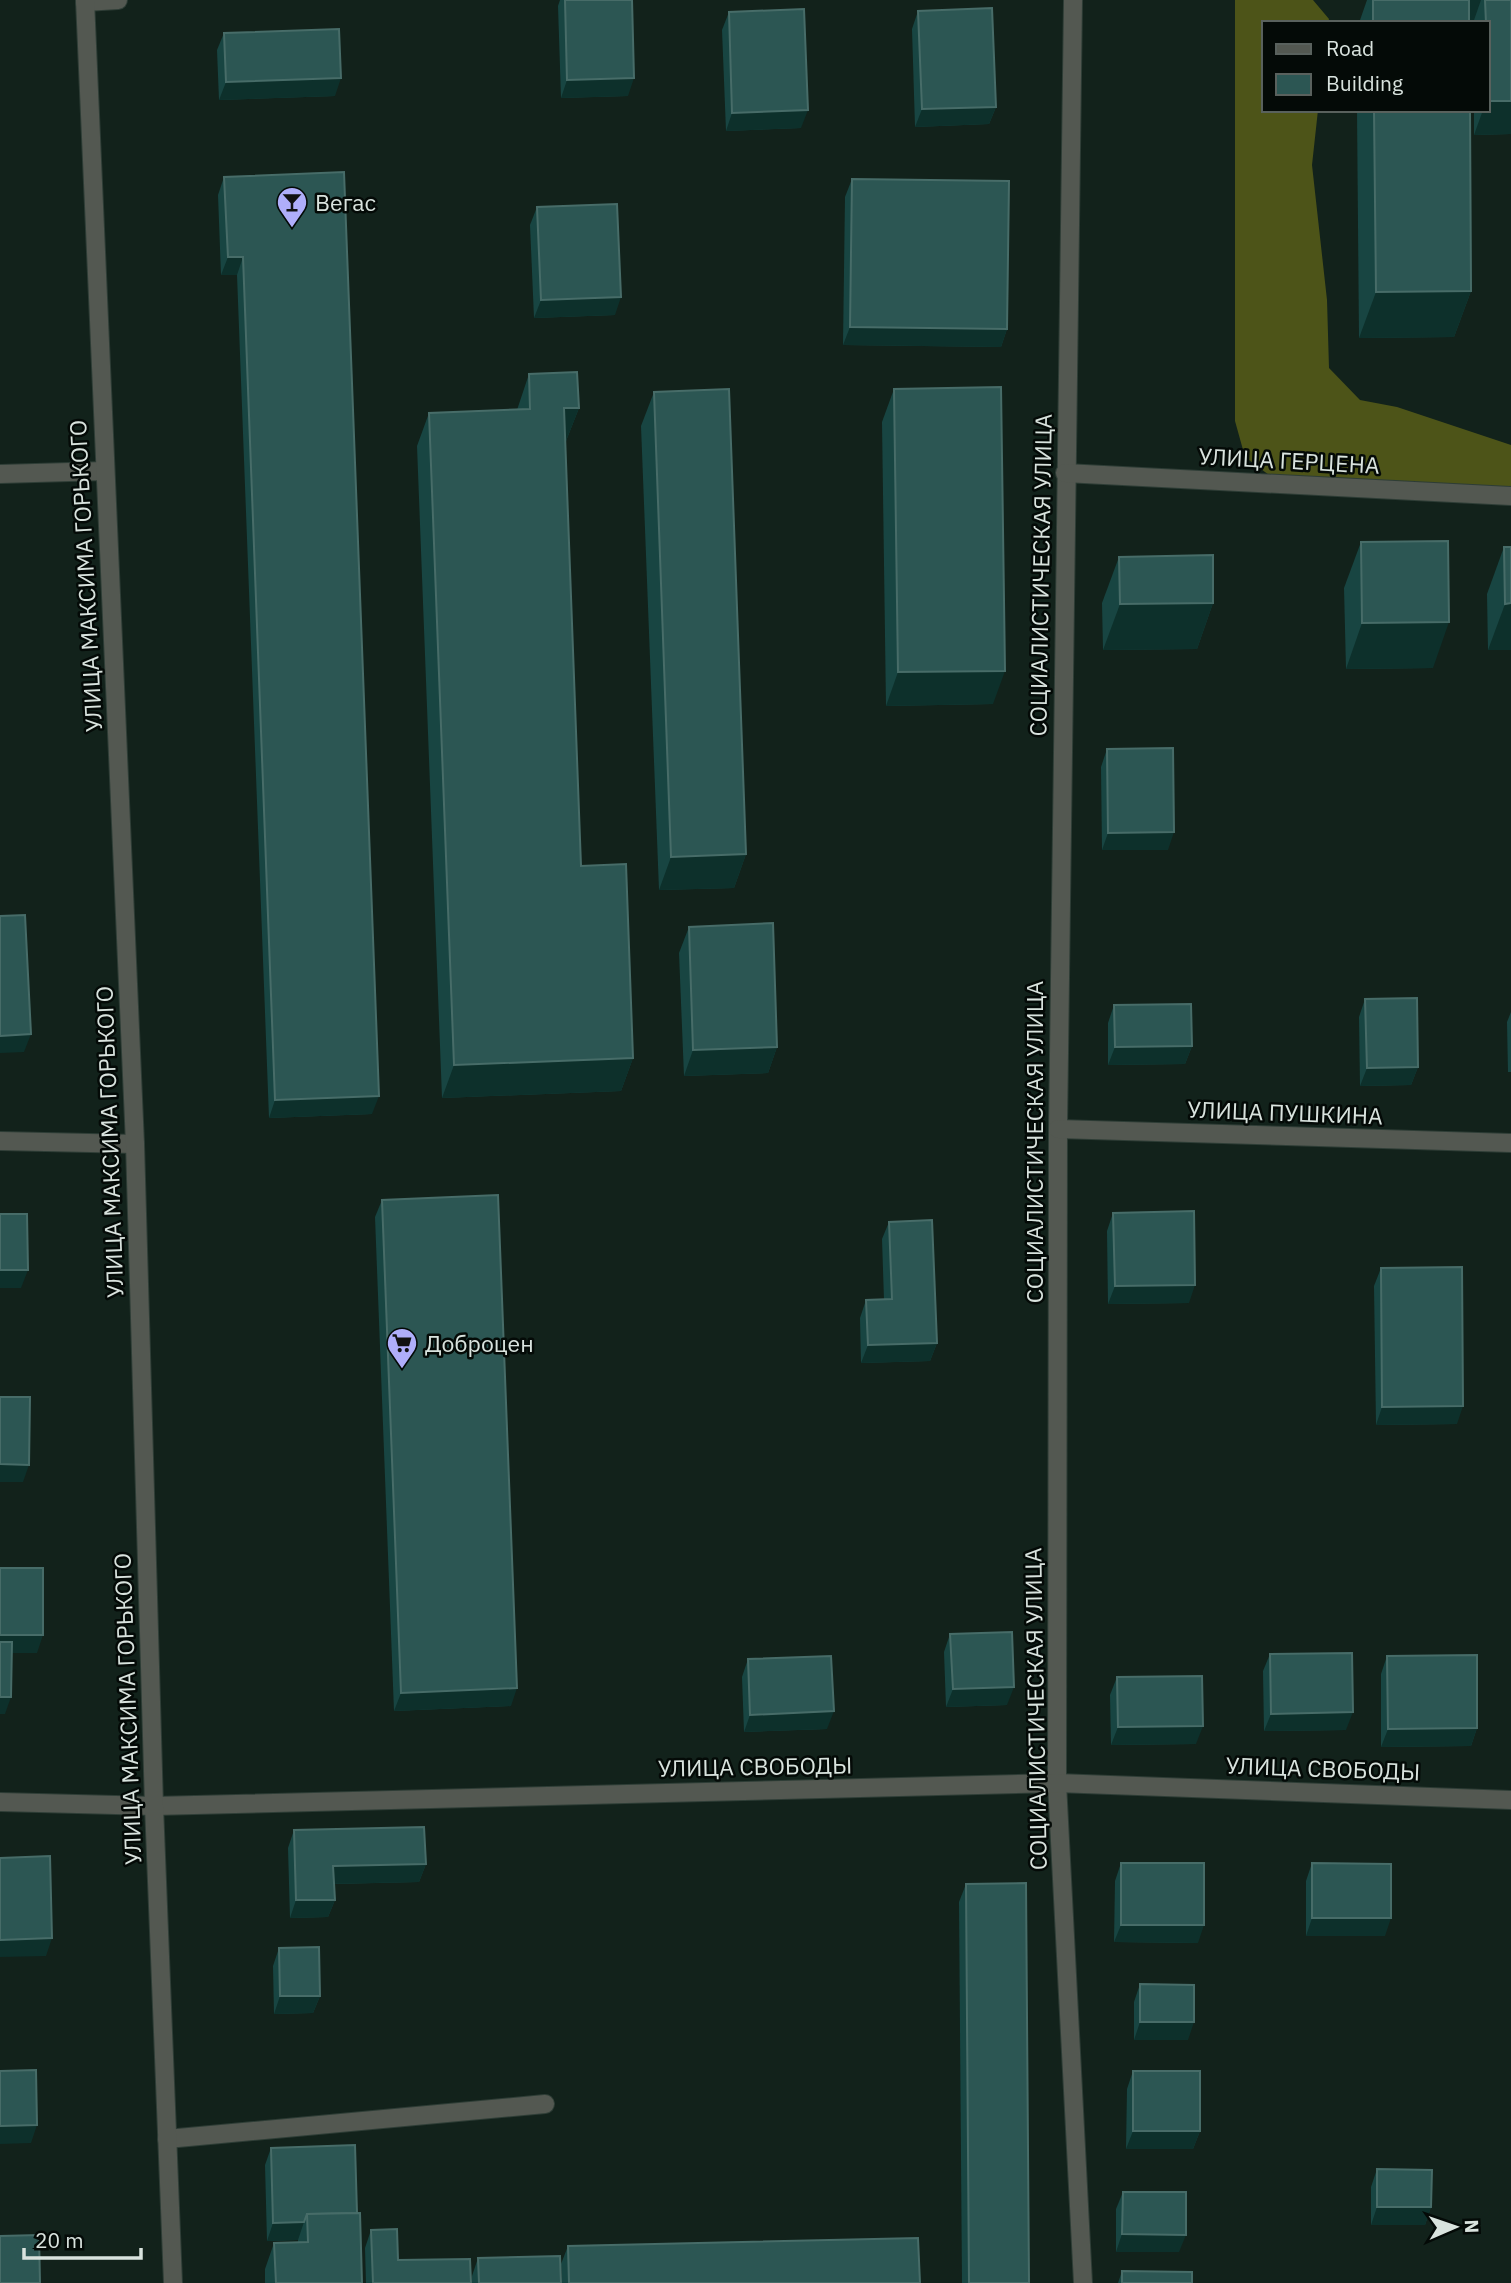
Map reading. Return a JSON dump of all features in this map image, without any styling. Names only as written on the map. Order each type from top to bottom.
[{"type":"street","points":[[85,1],[118,0]]},
{"type":"street","name":"СОЦИАЛИСТИЧЕСКАЯ УЛИЦА","points":[[1073,0],[1058,1129],[1057,1783],[1083,2283]]},
{"type":"street","name":"УЛИЦА МАКСИМА ГОРЬКОГО","points":[[85,1],[135,1144],[154,1806],[173,2283]]},
{"type":"street","points":[[0,474],[105,471]]},
{"type":"street","name":"УЛИЦА ГЕРЦЕНА","points":[[1065,474],[1511,496]]},
{"type":"street","name":"УЛИЦА ПУШКИНА","points":[[1058,1129],[1511,1143]]},
{"type":"street","points":[[0,1141],[135,1144]]},
{"type":"street","name":"УЛИЦА СВОБОДЫ","points":[[0,1802],[154,1806],[1057,1783],[1511,1800]]},
{"type":"street","points":[[167,2139],[545,2104]]},
{"type":"green space","points":[[1235,0],[1313,0],[1328,21],[1262,21],[1262,112],[1318,112],[1312,165],[1327,300],[1329,368],[1360,400],[1397,407],[1511,445],[1511,489],[1273,478],[1245,457],[1235,421]]},
{"type":"building","points":[[565,0],[632,0],[634,78],[567,80]]},
{"type":"building","points":[[1373,0],[1469,0],[1469,21],[1373,21]]},
{"type":"building","points":[[1485,0],[1511,0],[1511,101],[1490,101],[1490,21],[1486,21]]},
{"type":"building","points":[[992,8],[996,107],[922,109],[918,11]]},
{"type":"building","points":[[804,9],[808,110],[732,113],[729,12]]},
{"type":"building","points":[[339,29],[341,78],[226,82],[224,33]]},
{"type":"building","points":[[1374,112],[1470,112],[1471,291],[1376,292]]},
{"type":"building","points":[[344,172],[379,1096],[275,1100],[243,257],[228,257],[224,177]]},
{"type":"building","points":[[852,179],[1009,181],[1007,329],[850,327]]},
{"type":"building","points":[[617,204],[621,297],[541,300],[537,207]]},
{"type":"building","points":[[577,372],[579,408],[564,408],[581,866],[626,864],[633,1058],[454,1065],[429,413],[530,409],[529,374]]},
{"type":"building","points":[[1001,387],[1005,671],[898,672],[894,389]]},
{"type":"building","points":[[729,389],[746,854],[671,857],[654,392]]},
{"type":"building","points":[[1448,541],[1449,622],[1362,623],[1361,542]]},
{"type":"building","points":[[1504,547],[1511,547],[1511,603],[1505,604]]},
{"type":"building","points":[[1213,555],[1213,603],[1120,604],[1119,557]]},
{"type":"building","points":[[1173,748],[1174,832],[1108,833],[1107,749]]},
{"type":"building","points":[[25,915],[31,1034],[0,1036],[0,916]]},
{"type":"building","points":[[773,923],[777,1047],[693,1050],[689,927]]},
{"type":"building","points":[[1417,998],[1418,1067],[1367,1068],[1365,999]]},
{"type":"building","points":[[1191,1004],[1192,1046],[1115,1047],[1114,1005]]},
{"type":"building","points":[[498,1195],[517,1688],[401,1693],[382,1200]]},
{"type":"building","points":[[1194,1211],[1195,1285],[1115,1286],[1113,1213]]},
{"type":"building","points":[[0,1214],[27,1214],[28,1270],[0,1270]]},
{"type":"building","points":[[932,1220],[937,1343],[868,1345],[866,1300],[892,1299],[889,1222]]},
{"type":"building","points":[[1462,1267],[1463,1406],[1382,1407],[1381,1268]]},
{"type":"building","points":[[0,1397],[30,1397],[29,1465],[0,1464]]},
{"type":"building","points":[[0,1568],[43,1568],[43,1635],[0,1635]]},
{"type":"building","points":[[1012,1632],[1014,1687],[953,1689],[950,1634]]},
{"type":"building","points":[[0,1642],[12,1642],[11,1697],[0,1697]]},
{"type":"building","points":[[1352,1653],[1353,1712],[1271,1714],[1270,1654]]},
{"type":"building","points":[[1477,1655],[1477,1728],[1388,1729],[1387,1656]]},
{"type":"building","points":[[831,1656],[834,1711],[750,1715],[748,1659]]},
{"type":"building","points":[[1202,1676],[1203,1726],[1118,1727],[1117,1677]]},
{"type":"building","points":[[424,1827],[426,1864],[333,1866],[335,1900],[296,1900],[294,1830]]},
{"type":"building","points":[[50,1856],[52,1938],[0,1940],[0,1858]]},
{"type":"building","points":[[1121,1863],[1204,1863],[1204,1925],[1121,1925]]},
{"type":"building","points":[[1312,1863],[1391,1864],[1391,1918],[1312,1918]]},
{"type":"building","points":[[1026,1883],[1029,2283],[969,2283],[966,1884]]},
{"type":"building","points":[[319,1947],[320,1996],[280,1996],[279,1948]]},
{"type":"building","points":[[1140,1984],[1194,1985],[1194,2022],[1140,2022]]},
{"type":"building","points":[[36,2070],[37,2125],[0,2126],[0,2071]]},
{"type":"building","points":[[1133,2071],[1200,2071],[1200,2131],[1133,2131]]},
{"type":"building","points":[[355,2145],[357,2213],[307,2214],[304,2222],[273,2223],[271,2148]]},
{"type":"building","points":[[1377,2169],[1432,2170],[1431,2207],[1377,2207]]},
{"type":"building","points":[[1123,2192],[1186,2192],[1186,2235],[1122,2234]]},
{"type":"building","points":[[360,2213],[362,2283],[276,2283],[274,2243],[308,2242],[307,2214]]},
{"type":"building","points":[[397,2229],[398,2260],[470,2259],[471,2283],[373,2283],[371,2230]]},
{"type":"building","points":[[39,2235],[40,2283],[0,2283],[0,2236]]},
{"type":"building","points":[[918,2238],[920,2283],[569,2283],[568,2246]]},
{"type":"building","points":[[560,2256],[561,2283],[479,2283],[478,2258]]},
{"type":"building","points":[[1122,2271],[1192,2272],[1192,2283],[1122,2283]]},
{"type":"place","name":"Вегас","points":[[292,229]]},
{"type":"place","name":"Доброцен","points":[[402,1370]]}]
